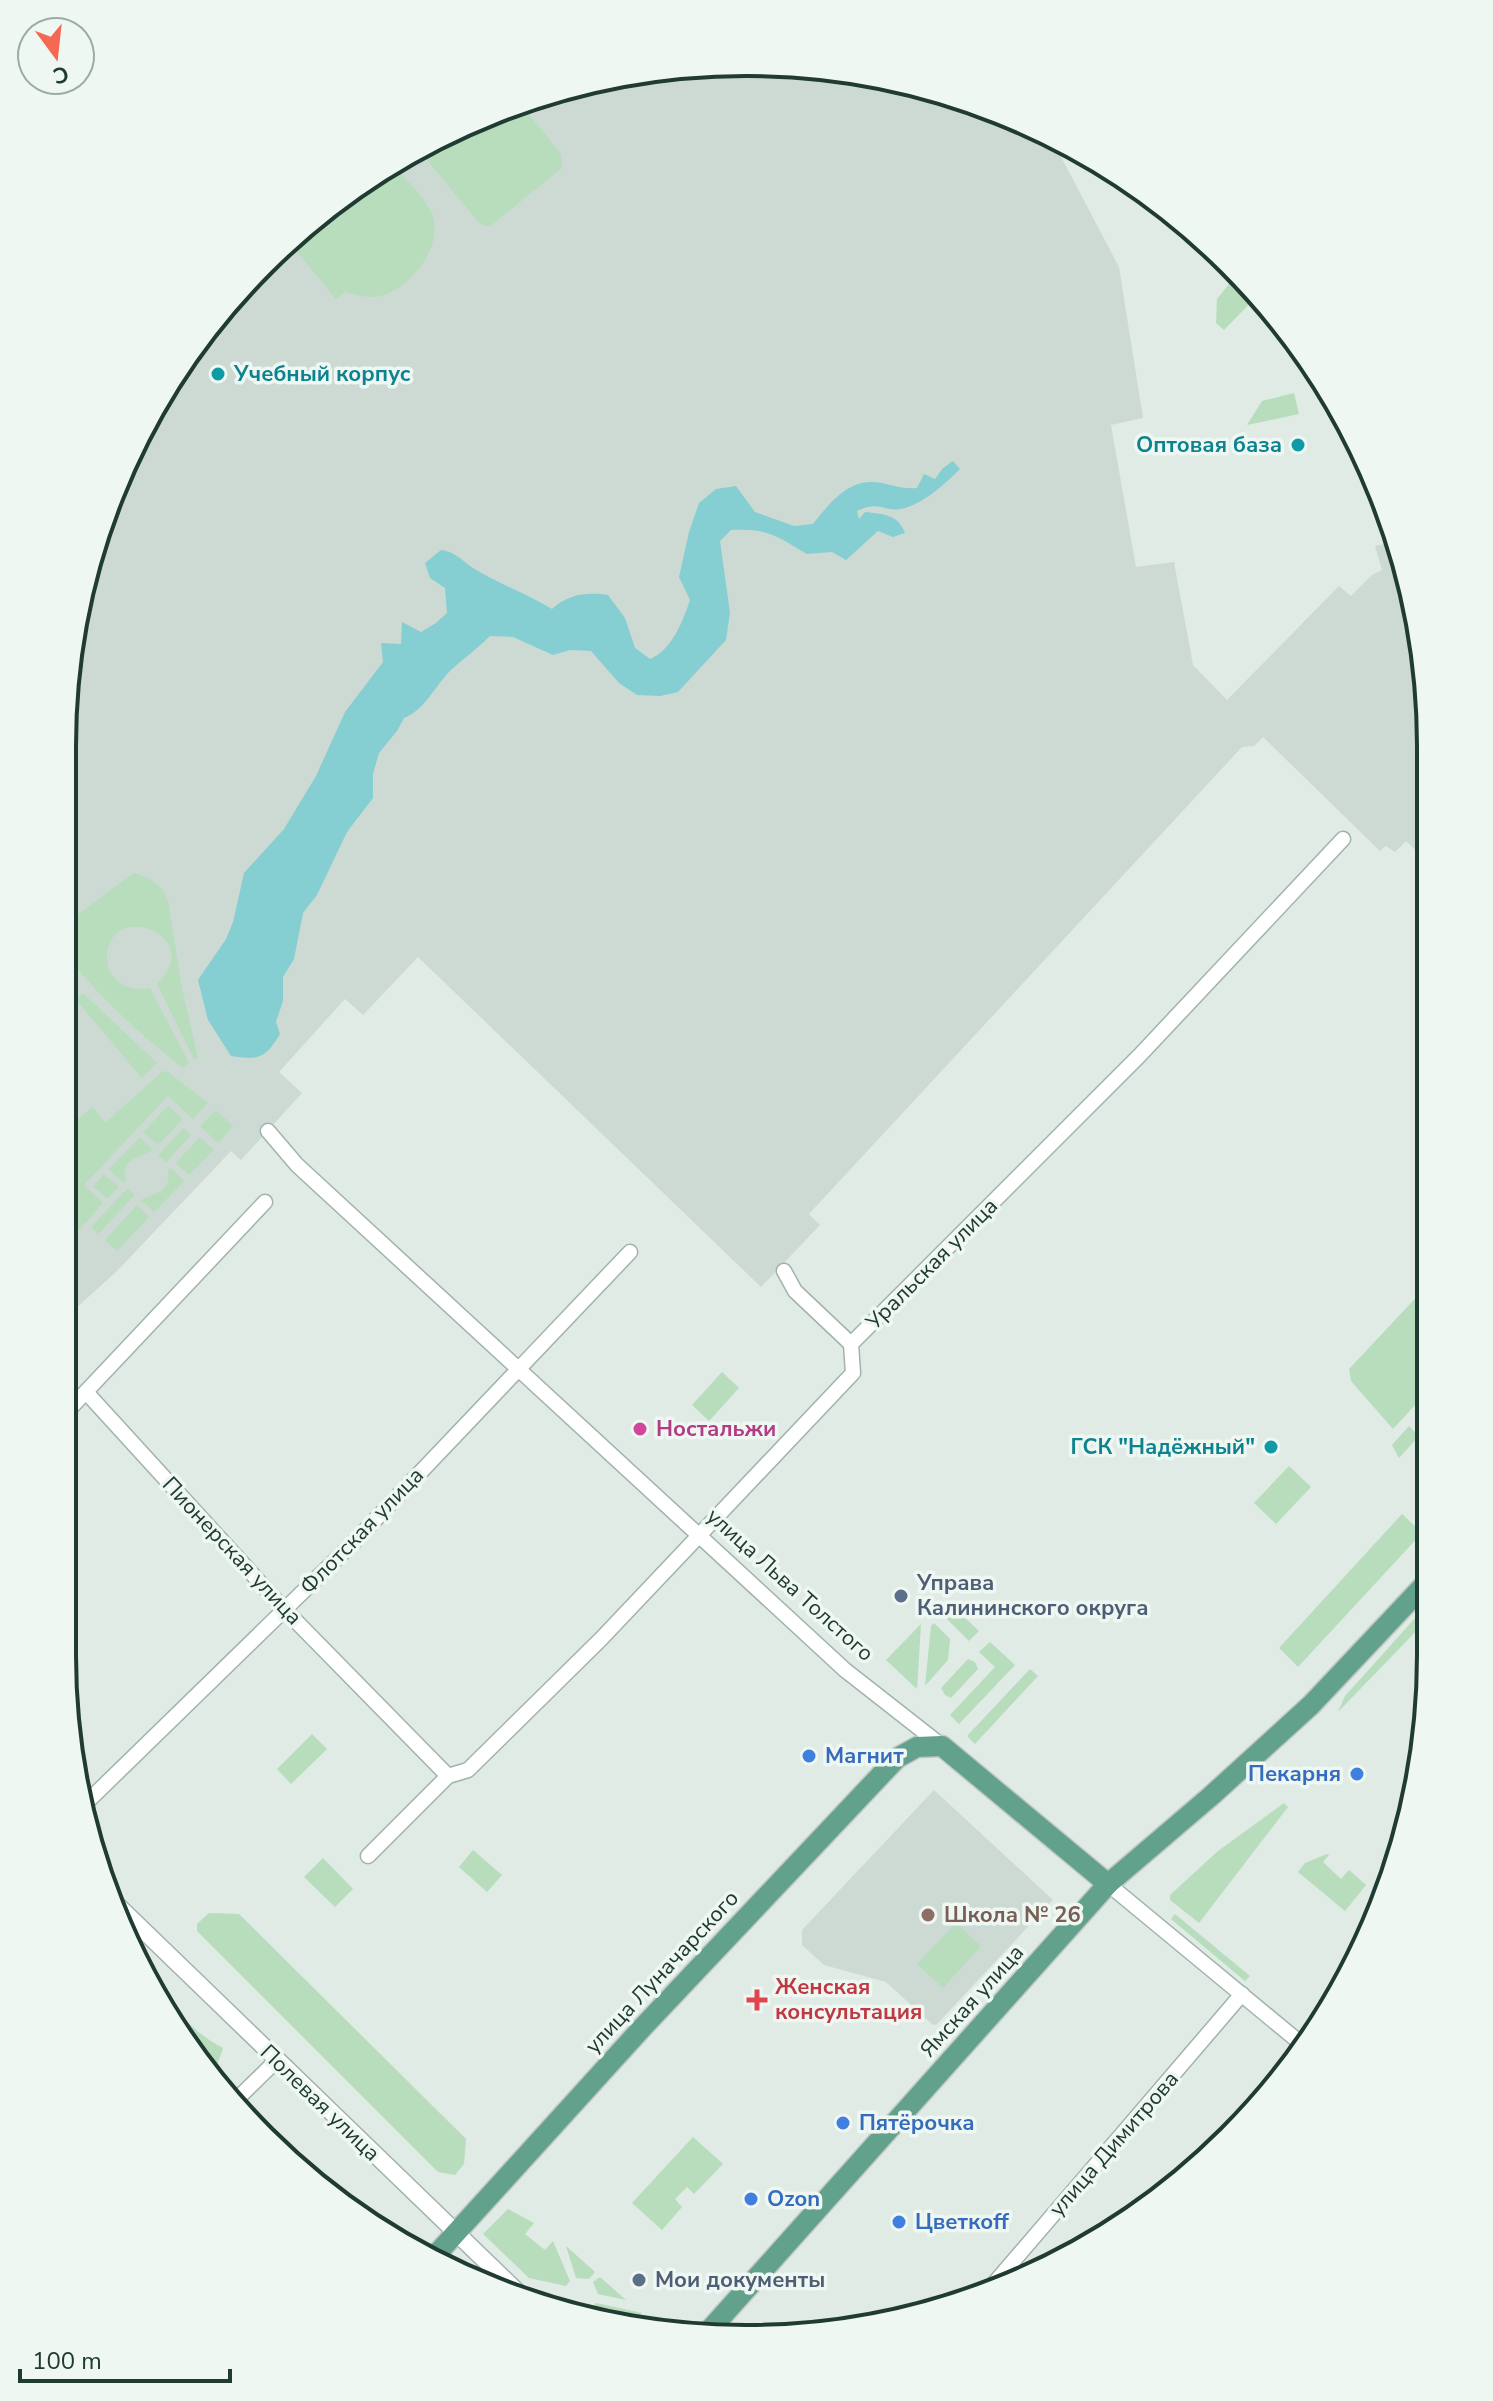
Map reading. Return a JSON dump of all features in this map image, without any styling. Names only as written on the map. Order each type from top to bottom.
[{"type":"main road","name":"Ямская улица","points":[[715,2324],[1108,1884],[1311,1705],[1417,1593]]},
{"type":"main road","name":"улица Льва Толстого","points":[[942,1746],[1108,1884]]},
{"type":"main road","name":"улица Луначарского","points":[[440,2250],[642,2028],[897,1758],[917,1747],[942,1746]]},
{"type":"street","name":"Уральская улица","points":[[368,1856],[448,1776],[468,1770],[601,1639],[853,1373],[851,1344],[1140,1055],[1343,839]]},
{"type":"street","name":"улица Льва Толстого","points":[[268,1131],[297,1165],[698,1536],[845,1670],[942,1746]]},
{"type":"street","points":[[76,1402],[265,1202]]},
{"type":"street","name":"Флотская улица","points":[[92,1797],[355,1541],[630,1252]]},
{"type":"street","points":[[784,1271],[795,1291],[851,1344]]},
{"type":"street","name":"Пионерская улица","points":[[86,1392],[285,1610],[448,1776]]},
{"type":"street","name":"улица Льва Толстого","points":[[1108,1884],[1295,2039]]},
{"type":"street","name":"Полевая улица","points":[[130,1917],[504,2279]]},
{"type":"street","name":"улица Димитрова","points":[[1002,2274],[1242,1994]]},
{"type":"street","points":[[241,2095],[277,2060]]},
{"type":"shaded area","points":[[703,77],[790,77],[834,82],[920,99],[962,112],[1003,127],[1060,154],[1119,267],[1143,418],[1111,425],[1136,567],[1174,562],[1193,665],[1227,700],[1339,586],[1351,596],[1372,575],[1382,570],[1375,546],[1385,544],[1404,616],[1416,703],[1417,852],[1406,841],[1395,852],[1386,846],[1380,851],[1263,737],[1254,746],[1242,747],[809,1214],[820,1225],[761,1287],[418,957],[363,1015],[345,999],[279,1072],[302,1093],[241,1160],[231,1151],[117,1271],[76,1308],[76,746],[82,659],[99,573],[127,490],[145,450],[189,374],[242,304],[304,242],[374,189],[411,166],[490,127],[573,99],[616,89]]},
{"type":"shaded area","name":"Школа № 26","points":[[934,1790],[1053,1900],[933,2025],[886,1982],[824,1965],[802,1945],[802,1930]]},
{"type":"green space","points":[[528,113],[561,154],[562,168],[493,224],[480,224],[425,158],[490,127]]},
{"type":"green space","points":[[400,173],[431,212],[435,225],[429,252],[411,277],[388,294],[371,297],[344,292],[336,299],[295,250],[338,215]]},
{"type":"green space","points":[[1231,282],[1250,303],[1224,330],[1216,323],[1217,299]]},
{"type":"green space","points":[[1294,393],[1299,414],[1247,425],[1262,401]]},
{"type":"green space","points":[[134,873],[155,882],[163,890],[168,901],[182,988],[198,1058],[194,1059],[157,984],[170,966],[171,951],[164,938],[152,930],[137,927],[122,930],[112,939],[108,966],[115,979],[127,987],[150,988],[189,1063],[184,1068],[104,998],[76,966],[76,916]]},
{"type":"green space","points":[[83,993],[157,1063],[142,1078],[76,1000]]},
{"type":"green space","points":[[167,1071],[208,1103],[193,1119],[168,1096],[84,1185],[103,1203],[76,1233],[76,1121],[93,1107],[105,1123],[162,1072]]},
{"type":"green space","points":[[168,1106],[183,1119],[158,1145],[143,1132]]},
{"type":"green space","points":[[216,1110],[233,1126],[218,1143],[200,1126]]},
{"type":"green space","points":[[184,1128],[191,1135],[166,1162],[158,1155]]},
{"type":"green space","points":[[140,1137],[153,1150],[128,1163],[123,1183],[109,1169]]},
{"type":"green space","points":[[200,1137],[214,1150],[189,1175],[176,1163]]},
{"type":"green space","points":[[171,1168],[184,1181],[154,1212],[141,1200],[165,1188]]},
{"type":"green space","points":[[104,1174],[119,1187],[107,1199],[93,1186]]},
{"type":"green space","points":[[128,1188],[135,1195],[98,1234],[91,1227]]},
{"type":"green space","points":[[137,1205],[149,1217],[117,1251],[105,1240]]},
{"type":"green space","points":[[1417,1297],[1417,1403],[1393,1429],[1351,1381],[1349,1369]]},
{"type":"green space","points":[[722,1372],[739,1388],[709,1421],[692,1405]]},
{"type":"green space","points":[[1409,1426],[1417,1434],[1417,1438],[1399,1458],[1392,1445]]},
{"type":"green space","points":[[1289,1466],[1311,1487],[1276,1524],[1254,1503]]},
{"type":"green space","points":[[1402,1514],[1417,1528],[1417,1538],[1298,1667],[1279,1648]]},
{"type":"green space","points":[[948,1602],[979,1631],[969,1641],[936,1608],[940,1603]]},
{"type":"green space","points":[[1417,1616],[1417,1630],[1338,1712],[1345,1696]]},
{"type":"green space","points":[[934,1623],[950,1639],[948,1660],[925,1686],[931,1626]]},
{"type":"green space","points":[[921,1624],[917,1689],[886,1660]]},
{"type":"green space","points":[[990,1642],[1015,1665],[959,1724],[950,1715],[995,1667],[979,1652]]},
{"type":"green space","points":[[968,1659],[975,1662],[978,1669],[951,1698],[945,1695],[941,1688]]},
{"type":"green space","points":[[1030,1669],[1038,1676],[975,1744],[967,1736]]},
{"type":"green space","points":[[312,1734],[327,1749],[291,1784],[277,1769]]},
{"type":"green space","points":[[1284,1803],[1288,1807],[1199,1923],[1170,1900],[1170,1895],[1218,1851]]},
{"type":"green space","points":[[473,1850],[502,1875],[487,1892],[459,1867]]},
{"type":"green space","points":[[1327,1854],[1323,1862],[1341,1879],[1349,1870],[1366,1885],[1345,1911],[1298,1872],[1305,1863]]},
{"type":"green space","points":[[323,1858],[353,1889],[335,1907],[304,1877]]},
{"type":"green space","points":[[209,1913],[239,1914],[466,2139],[464,2164],[455,2175],[438,2172],[197,1931],[197,1924]]},
{"type":"green space","points":[[1175,1914],[1250,1976],[1245,1981],[1171,1919]]},
{"type":"green space","points":[[956,1923],[981,1946],[943,1988],[917,1964]]},
{"type":"green space","points":[[174,2004],[200,2034],[223,2048],[217,2065]]},
{"type":"green space","points":[[693,2137],[723,2164],[694,2194],[687,2187],[675,2199],[682,2207],[662,2230],[632,2203]]},
{"type":"green space","points":[[508,2209],[534,2223],[525,2234],[545,2250],[553,2241],[570,2281],[566,2286],[529,2278],[483,2234]]},
{"type":"green space","points":[[566,2246],[595,2272],[589,2279],[576,2278]]},
{"type":"green space","points":[[600,2277],[626,2300],[598,2294],[593,2282]]},
{"type":"green space","points":[[596,2303],[642,2313],[640,2316],[592,2307]]},
{"type":"water","points":[[953,461],[960,469],[925,499],[901,509],[871,506],[857,511],[859,519],[865,512],[889,516],[898,522],[905,533],[893,537],[878,531],[846,560],[832,552],[807,554],[763,532],[731,530],[720,541],[730,613],[726,640],[678,692],[660,696],[637,695],[619,683],[591,651],[570,650],[553,655],[513,637],[490,636],[450,671],[418,709],[404,718],[379,753],[373,774],[373,798],[347,832],[317,895],[303,913],[294,959],[283,977],[283,1001],[276,1022],[280,1034],[270,1049],[260,1056],[231,1056],[208,1020],[198,980],[226,939],[244,873],[284,829],[316,776],[345,712],[383,662],[381,643],[401,644],[402,622],[421,632],[447,613],[445,588],[430,578],[425,563],[441,550],[451,553],[482,573],[552,609],[578,595],[608,595],[625,618],[635,648],[650,659],[665,649],[684,617],[690,600],[679,577],[689,532],[699,503],[716,489],[736,486],[755,512],[794,526],[813,524],[839,495],[855,485],[874,482],[917,488],[924,474],[935,479]]},
{"type":"place","name":"Учебный корпус","points":[[218,374]]},
{"type":"place","name":"Оптовая база","points":[[1298,445]]},
{"type":"place","name":"Ностальжи","points":[[640,1429]]},
{"type":"place","name":"ГСК \"Надёжный\"","points":[[1271,1447]]},
{"type":"place","name":"Управа Калининского округа","points":[[901,1596]]},
{"type":"place","name":"Магнит","points":[[809,1756]]},
{"type":"place","name":"Пекарня","points":[[1357,1774]]},
{"type":"place","name":"Школа № 26","points":[[928,1915]]},
{"type":"place","name":"Женская консультация","points":[[757,2000]]},
{"type":"place","name":"Пятёрочка","points":[[843,2123]]},
{"type":"place","name":"Ozon","points":[[751,2199]]},
{"type":"place","name":"Цветкоff","points":[[899,2222]]},
{"type":"place","name":"Мои документы","points":[[639,2280]]}]
